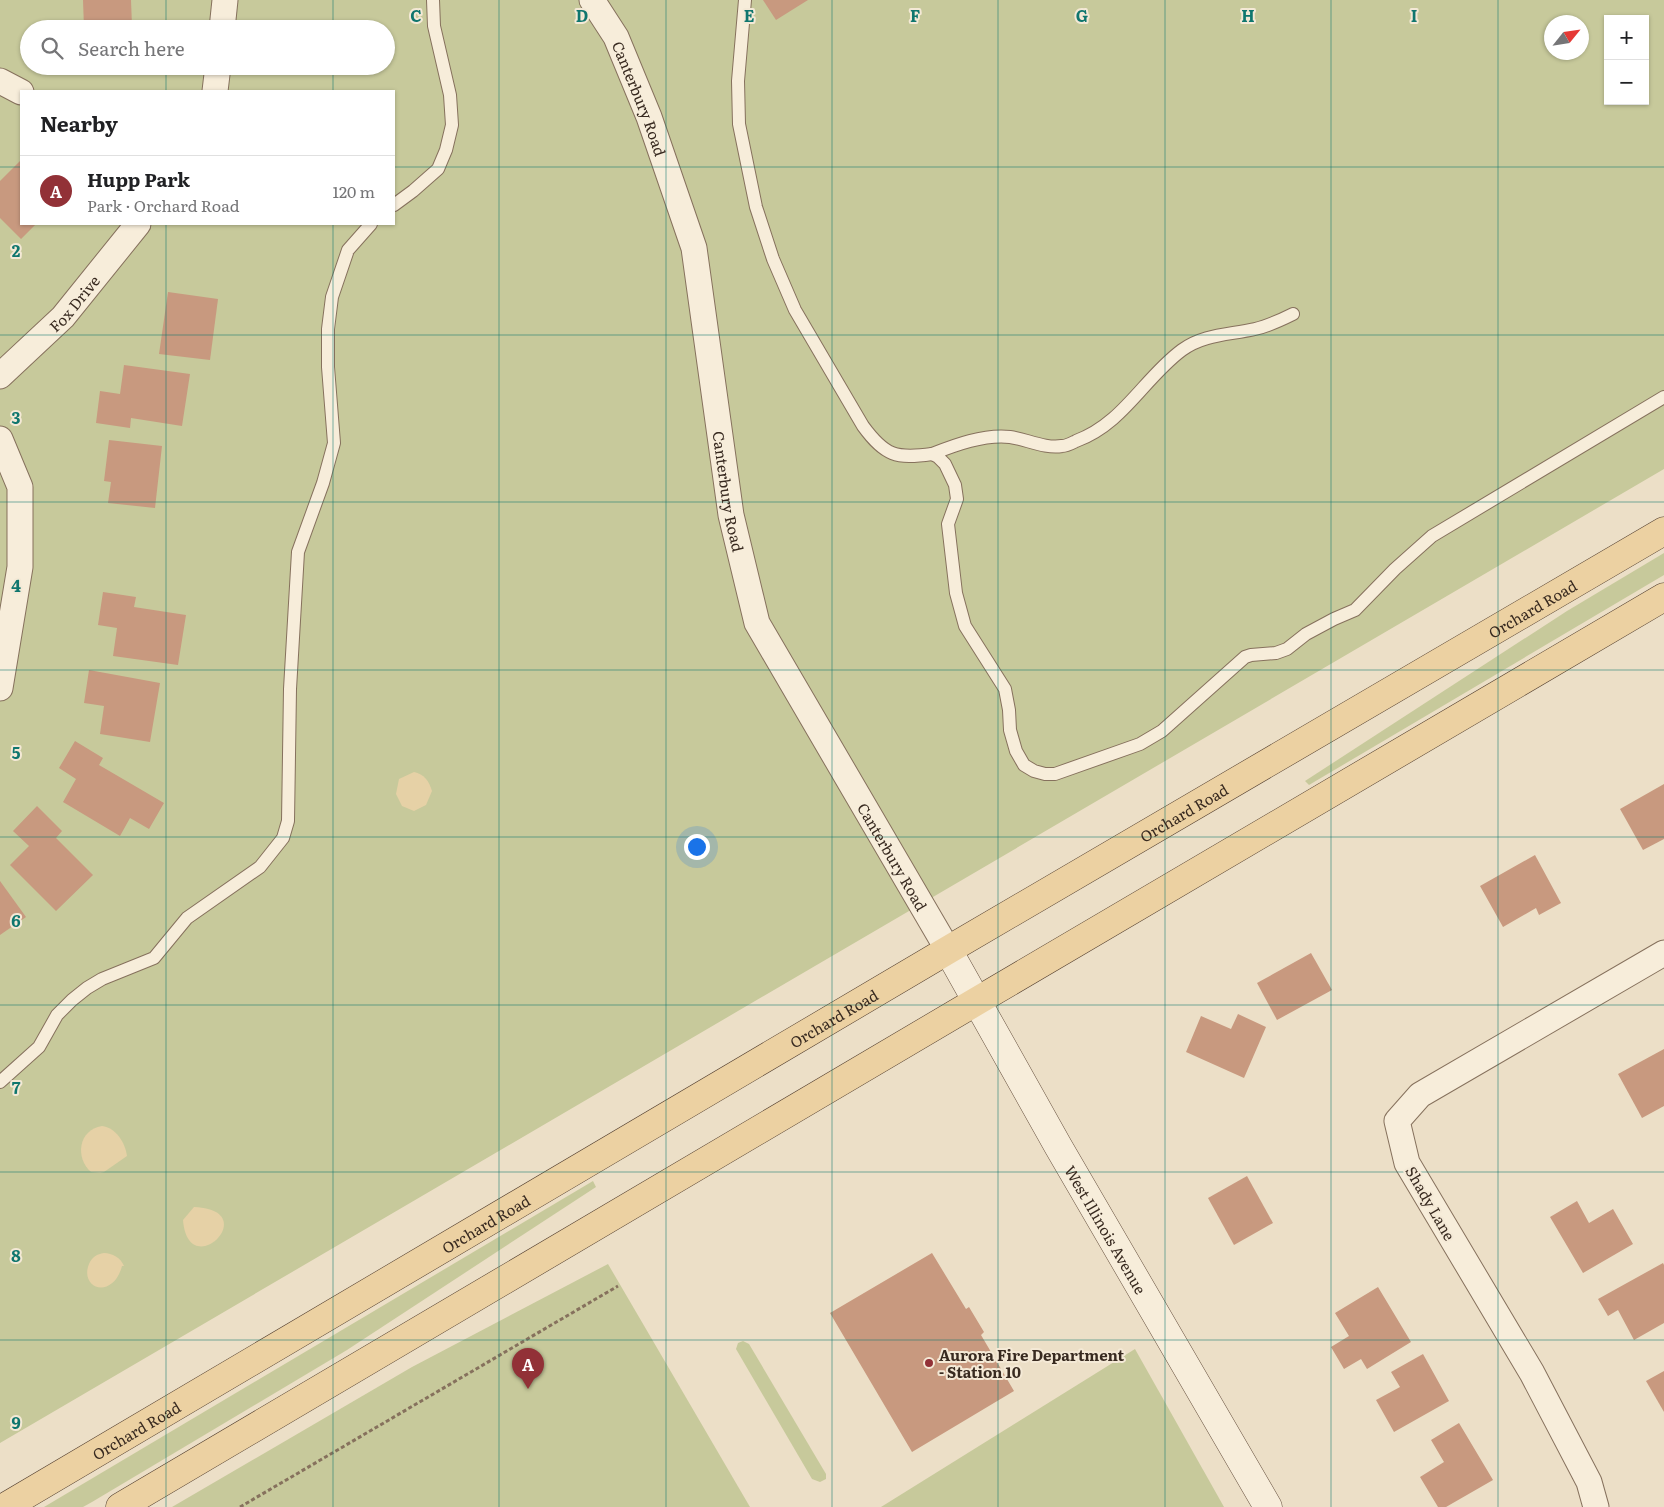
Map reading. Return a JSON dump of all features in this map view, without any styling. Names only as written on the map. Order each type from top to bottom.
[{"type":"main road","name":"Orchard Road","points":[[5,1507],[948,950],[1664,531]]},
{"type":"main road","points":[[120,1507],[1664,597]]},
{"type":"street","points":[[223,20],[225,0]]},
{"type":"street","name":"Canterbury Road","points":[[592,0],[616,37],[649,117],[694,248],[730,515],[757,623],[948,950]]},
{"type":"street","points":[[215,90],[217,75]]},
{"type":"street","points":[[0,81],[20,91]]},
{"type":"street","name":"Fox Drive","points":[[0,376],[63,317],[137,225]]},
{"type":"street","points":[[0,439],[20,487],[20,567],[0,688]]},
{"type":"street","name":"West Illinois Avenue","points":[[948,950],[1058,1146],[1268,1507]]},
{"type":"street","name":"Shady Lane","points":[[1596,1507],[1588,1482],[1532,1373],[1407,1163],[1397,1121],[1420,1095],[1664,953]]},
{"type":"lane","points":[[395,204],[438,169],[446,150],[452,125],[450,94],[434,26],[433,0]]},
{"type":"lane","points":[[745,0],[738,81],[739,124],[756,207],[773,259],[795,310],[863,426],[872,438],[890,453],[916,456],[932,454],[950,447],[991,437],[1008,436],[1061,446],[1079,440],[1099,430],[1119,414],[1182,350],[1202,338],[1255,329],[1293,314]]},
{"type":"lane","points":[[0,1082],[39,1047],[57,1015],[72,1000],[102,979],[154,958],[187,918],[260,867],[283,838],[288,821],[290,689],[298,552],[323,483],[334,443],[328,367],[328,328],[332,297],[348,250],[370,225]]},
{"type":"lane","points":[[932,454],[945,464],[955,485],[957,499],[948,524],[956,593],[965,626],[1005,689],[1010,730],[1016,750],[1024,765],[1034,771],[1055,774],[1140,744],[1162,731],[1245,657],[1276,653],[1287,649],[1306,634],[1356,610],[1395,569],[1432,536],[1664,397]]},
{"type":"path","points":[[240,1507],[618,1286]]},
{"type":"green space","points":[[0,0],[1664,0],[1664,469],[0,1443]]},
{"type":"green space","points":[[1664,553],[1664,575],[1309,785],[1305,781],[1567,611]]},
{"type":"green space","points":[[593,1181],[596,1187],[347,1350],[92,1502],[83,1507],[44,1507]]},
{"type":"green space","points":[[608,1264],[750,1507],[172,1507],[412,1367]]},
{"type":"green space","points":[[743,1341],[749,1344],[826,1474],[826,1479],[820,1482],[812,1479],[736,1349],[738,1343]]},
{"type":"green space","points":[[1135,1349],[1224,1507],[881,1507]]},
{"type":"sand","points":[[414,772],[421,774],[426,779],[432,791],[426,805],[414,811],[402,806],[396,794],[399,779]]},
{"type":"sand","points":[[102,1126],[107,1127],[119,1136],[127,1156],[104,1172],[91,1172],[83,1159],[82,1145],[88,1133]]},
{"type":"sand","points":[[194,1207],[214,1211],[223,1219],[223,1230],[217,1239],[207,1245],[197,1246],[188,1238],[183,1220]]},
{"type":"sand","points":[[104,1253],[116,1256],[124,1266],[122,1266],[118,1277],[112,1284],[98,1287],[89,1280],[87,1273],[92,1259]]},
{"type":"building","points":[[83,0],[131,0],[132,20],[84,20]]},
{"type":"building","points":[[763,0],[808,0],[776,20]]},
{"type":"building","points":[[20,161],[20,225],[35,225],[21,239],[0,218],[0,181]]},
{"type":"building","points":[[168,292],[218,299],[210,360],[159,354]]},
{"type":"building","points":[[124,365],[190,374],[182,426],[131,418],[130,428],[96,423],[100,391],[120,394]]},
{"type":"building","points":[[109,440],[162,446],[155,508],[108,503],[111,482],[104,481]]},
{"type":"building","points":[[103,592],[136,597],[134,607],[186,615],[178,665],[113,656],[117,628],[98,625]]},
{"type":"building","points":[[89,670],[160,683],[150,742],[100,734],[104,706],[84,703]]},
{"type":"building","points":[[75,741],[103,758],[99,765],[164,803],[149,829],[130,818],[120,836],[63,802],[76,779],[59,768]]},
{"type":"building","points":[[1664,784],[1664,839],[1643,850],[1620,809]]},
{"type":"building","points":[[37,806],[62,831],[56,838],[93,875],[56,911],[10,865],[29,846],[13,831]]},
{"type":"building","points":[[1535,855],[1561,903],[1539,915],[1536,908],[1503,927],[1480,886]]},
{"type":"building","points":[[0,881],[26,917],[0,935]]},
{"type":"building","points":[[1311,953],[1332,990],[1277,1020],[1257,983]]},
{"type":"building","points":[[1238,1014],[1266,1027],[1244,1078],[1186,1052],[1201,1016],[1231,1029]]},
{"type":"building","points":[[1664,1049],[1664,1106],[1642,1118],[1618,1074]]},
{"type":"building","points":[[1247,1176],[1273,1223],[1234,1245],[1208,1198]]},
{"type":"building","points":[[1577,1201],[1589,1223],[1613,1209],[1633,1244],[1583,1273],[1550,1217]]},
{"type":"building","name":"Aurora Fire Department - Station 10","points":[[932,1253],[966,1309],[969,1307],[984,1332],[981,1335],[1014,1391],[912,1452],[830,1313]]},
{"type":"building","points":[[1663,1263],[1664,1323],[1634,1340],[1618,1310],[1608,1316],[1598,1299]]},
{"type":"building","points":[[1378,1287],[1411,1342],[1367,1369],[1361,1359],[1344,1369],[1331,1347],[1349,1336],[1335,1313]]},
{"type":"building","points":[[1423,1354],[1449,1401],[1394,1432],[1376,1400],[1400,1387],[1391,1372]]},
{"type":"building","points":[[1664,1371],[1664,1412],[1646,1381]]},
{"type":"building","points":[[1459,1423],[1493,1480],[1446,1507],[1438,1507],[1420,1477],[1444,1462],[1431,1440]]},
{"type":"place","name":"Aurora Fire Department - Station 10","points":[[929,1363]]},
{"type":"place","name":"Hupp Park","points":[[528,1389]]}]
